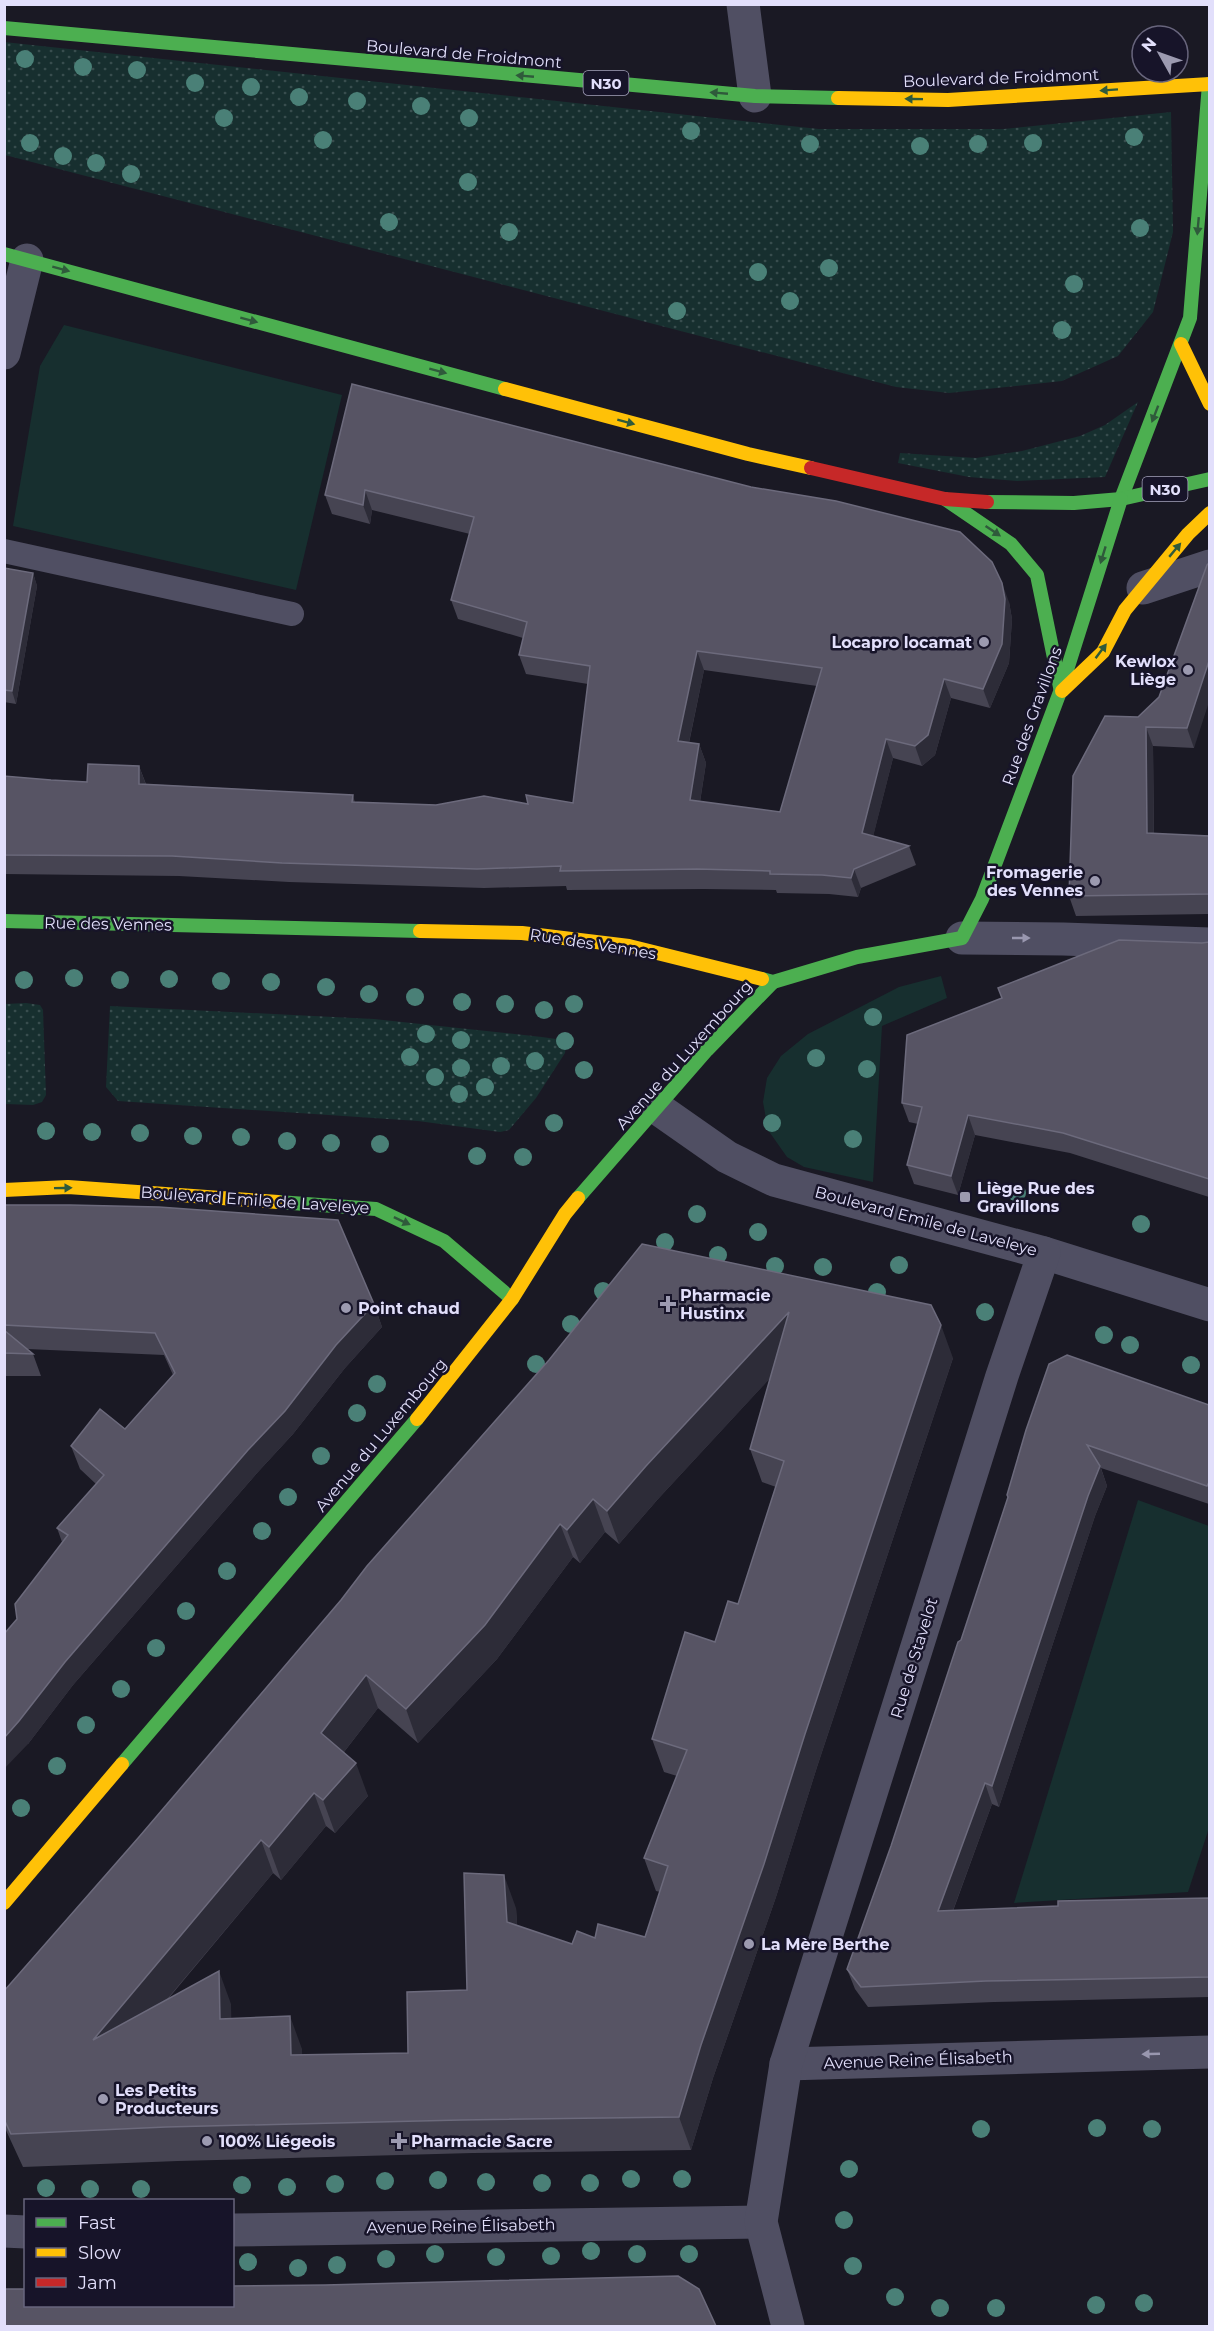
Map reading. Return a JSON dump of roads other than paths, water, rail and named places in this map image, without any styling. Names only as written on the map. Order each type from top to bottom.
[{"type":"street","points":[[743,4],[755,96]]},
{"type":"street","name":"Boulevard de Froidmont","points":[[4,28],[755,96],[948,100],[1209,84]]},
{"type":"street","name":"Rue des Gravillons","points":[[962,938],[982,899],[1060,692],[1121,499],[1190,318],[1209,84]]},
{"type":"street","points":[[4,353],[16,257]]},
{"type":"street","name":"N30","points":[[16,257],[748,454],[945,499],[1010,503],[1074,503],[1121,499],[1209,479]]},
{"type":"street","points":[[1181,344],[1209,404]]},
{"type":"street","points":[[945,499],[1011,544],[1037,575],[1044,601],[1060,692]]},
{"type":"street","points":[[1060,692],[1102,652],[1125,610],[1188,534],[1209,513]]},
{"type":"street","points":[[1143,588],[1209,566]]},
{"type":"street","name":"Rue des Vennes","points":[[4,921],[522,933],[629,946],[773,982]]},
{"type":"street","points":[[773,982],[856,957],[962,938],[1209,944]]},
{"type":"street","name":"Avenue du Luxembourg","points":[[4,1903],[423,1413],[512,1299],[565,1214],[707,1050],[773,982]]},
{"type":"street","name":"Boulevard Emile de Laveleye","points":[[657,1107],[728,1157],[774,1180],[1044,1253],[1209,1305]]},
{"type":"street","name":"Boulevard Emile de Laveleye","points":[[4,1190],[68,1187],[376,1209],[444,1240],[512,1299]]},
{"type":"street","name":"Rue de Stavelot","points":[[786,2064],[999,1387],[1044,1253]]},
{"type":"street","name":"Avenue Reine Élisabeth","points":[[786,2064],[1209,2052]]},
{"type":"street","points":[[786,2064],[761,2222],[788,2326]]},
{"type":"street","name":"Avenue Reine Élisabeth","points":[[234,2230],[761,2222]]},
{"type":"street","points":[[4,2231],[24,2232]]},
{"type":"lane","points":[[4,551],[292,614]]},
{"type":"place","name":"Locapro locamat","points":[[984,642]]},
{"type":"place","name":"Kewlox Liège","points":[[1188,670]]},
{"type":"place","name":"Fromagerie des Vennes","points":[[1095,881]]},
{"type":"place","name":"Liège Rue des Gravillons","points":[[965,1197]]},
{"type":"place","name":"Pharmacie Hustinx","points":[[668,1304]]},
{"type":"place","name":"Point chaud","points":[[346,1308]]},
{"type":"place","name":"La Mère Berthe","points":[[749,1944]]},
{"type":"place","name":"Les Petits Producteurs","points":[[103,2099]]},
{"type":"place","name":"100% Liégeois","points":[[207,2141]]},
{"type":"place","name":"Pharmacie Sacre","points":[[399,2141]]}]
